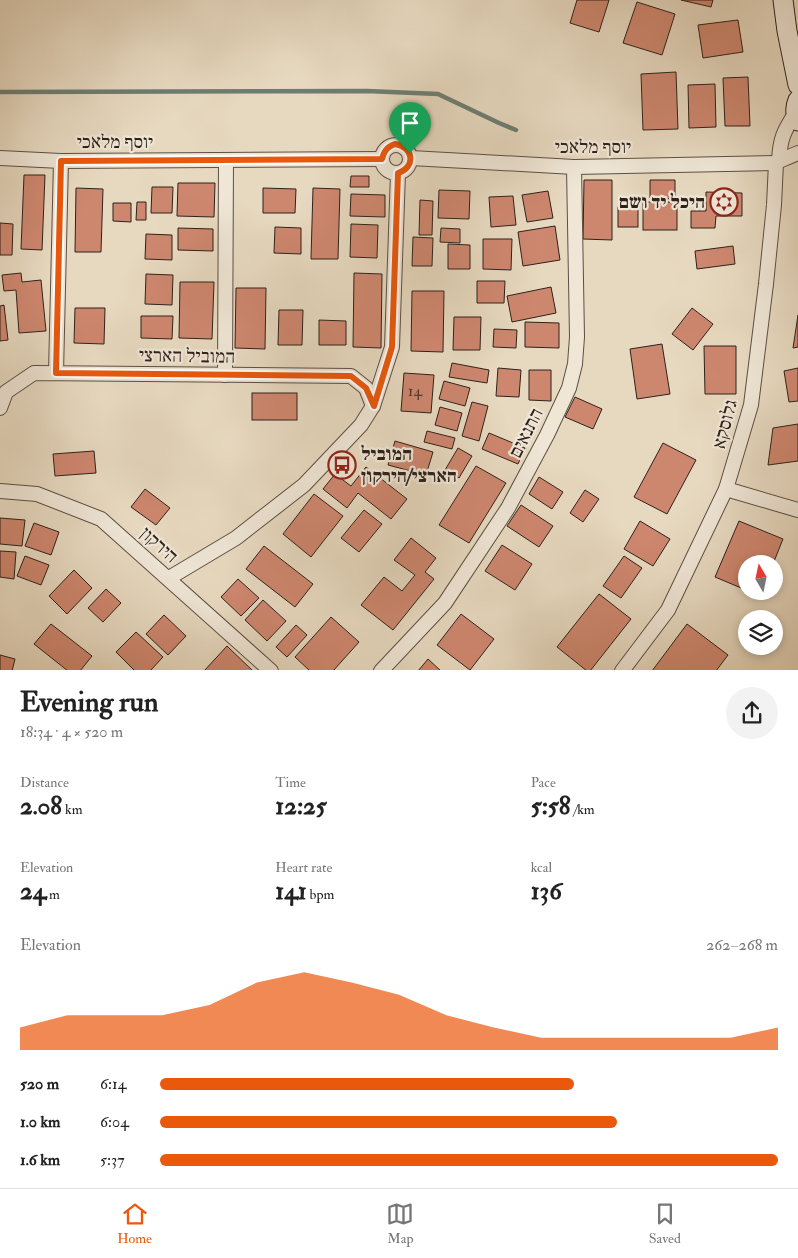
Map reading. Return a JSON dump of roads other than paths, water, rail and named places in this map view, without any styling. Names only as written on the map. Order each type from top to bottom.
[{"type":"street","points":[[783,0],[787,32],[798,85]]},
{"type":"street","points":[[794,0],[798,16]]},
{"type":"street","name":"גלוסקא","points":[[622,670],[668,610],[726,489],[751,405],[766,284],[780,144],[786,127],[797,111]]},
{"type":"street","points":[[395,144],[407,149],[411,158],[407,168],[398,173],[386,168],[382,159],[386,149],[395,144]]},
{"type":"street","points":[[777,162],[798,152]]},
{"type":"street","points":[[0,158],[61,161]]},
{"type":"street","name":"יוסף מלאכי","points":[[411,158],[574,167],[777,162]]},
{"type":"street","name":"יוסף מלאכי","points":[[56,373],[61,161],[382,159]]},
{"type":"street","points":[[225,375],[226,160]]},
{"type":"street","name":"התנאים","points":[[380,670],[445,603],[456,587],[508,508],[547,435],[569,388],[575,364],[577,337],[574,167]]},
{"type":"street","points":[[169,578],[236,538],[304,485],[361,425],[374,406],[392,347],[398,173]]},
{"type":"street","name":"המוביל הארצי","points":[[0,408],[6,392],[34,373],[351,376],[366,388],[374,406]]},
{"type":"street","points":[[726,489],[798,510]]},
{"type":"street","name":"הירקון","points":[[0,491],[37,494],[102,519],[271,670]]},
{"type":"waterway","points":[[0,92],[367,91],[438,94],[516,130]]},
{"type":"place","name":"היכל יד ושם","points":[[724,202]]},
{"type":"place","name":"המוביל הארצי/הירקון","points":[[342,465]]}]
